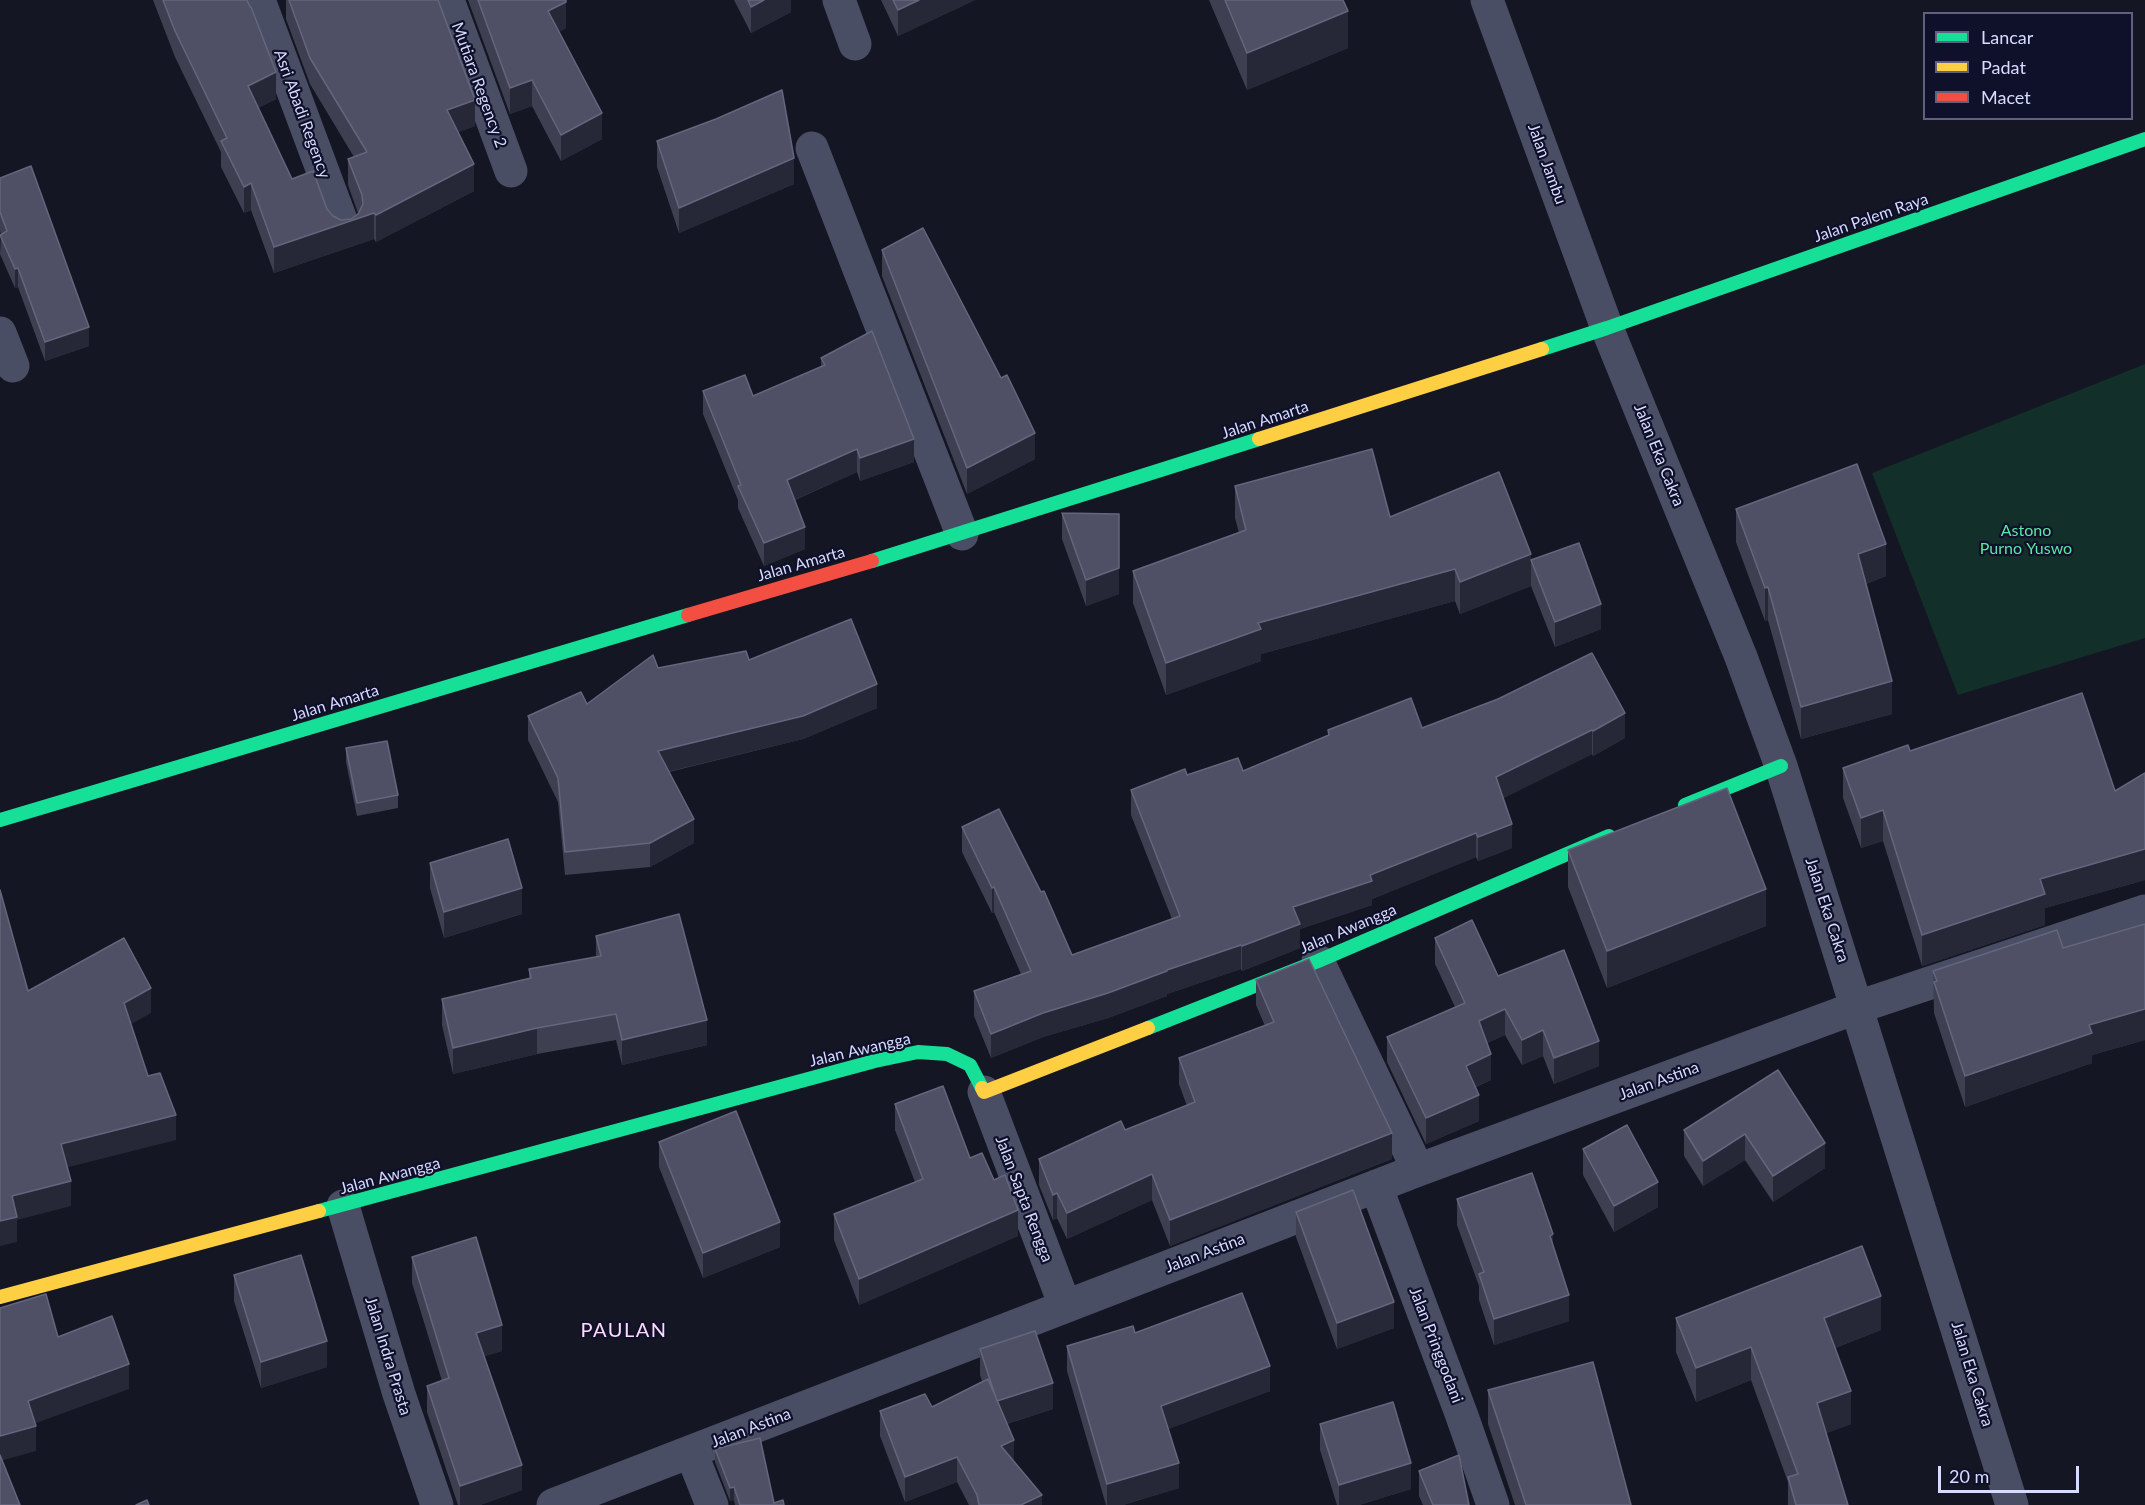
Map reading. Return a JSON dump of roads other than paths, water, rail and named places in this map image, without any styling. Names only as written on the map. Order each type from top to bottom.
[{"type":"street","name":"Asri Abadi Regency","points":[[259,0],[344,228]]},
{"type":"street","name":"Mutiara Regency 2","points":[[448,0],[511,171]]},
{"type":"street","points":[[839,0],[855,44]]},
{"type":"street","name":"Jalan Jambu","points":[[1487,0],[1607,328]]},
{"type":"street","name":"Jalan Palem Raya","points":[[1607,328],[2145,139]]},
{"type":"street","points":[[812,148],[962,534]]},
{"type":"street","name":"Jalan Amarta","points":[[0,820],[962,534],[1607,328]]},
{"type":"street","name":"Jalan Eka Cakra","points":[[1607,328],[1737,646],[1781,766],[2012,1505]]},
{"type":"street","points":[[0,333],[12,366]]},
{"type":"street","points":[[1672,811],[1781,766]]},
{"type":"street","name":"Jalan Awangga","points":[[0,1297],[875,1061],[918,1052],[947,1054],[970,1065],[984,1092],[1318,961],[1617,833]]},
{"type":"street","name":"Jalan Astina","points":[[553,1505],[1418,1170],[1858,1007],[2145,911]]},
{"type":"street","points":[[1318,961],[1418,1170]]},
{"type":"street","name":"Jalan Sapta Rengga","points":[[984,1092],[1065,1306]]},
{"type":"street","name":"Jalan Pringgodani","points":[[1376,1186],[1493,1505]]},
{"type":"street","name":"Jalan Indra Prasta","points":[[343,1206],[399,1394],[437,1505]]},
{"type":"street","points":[[691,1452],[712,1505]]},
{"type":"district","name":"PAULAN","points":[[624,1331]]},
{"type":"park label","name":"Astono Purno Yuswo","points":[[2026,540]]}]
